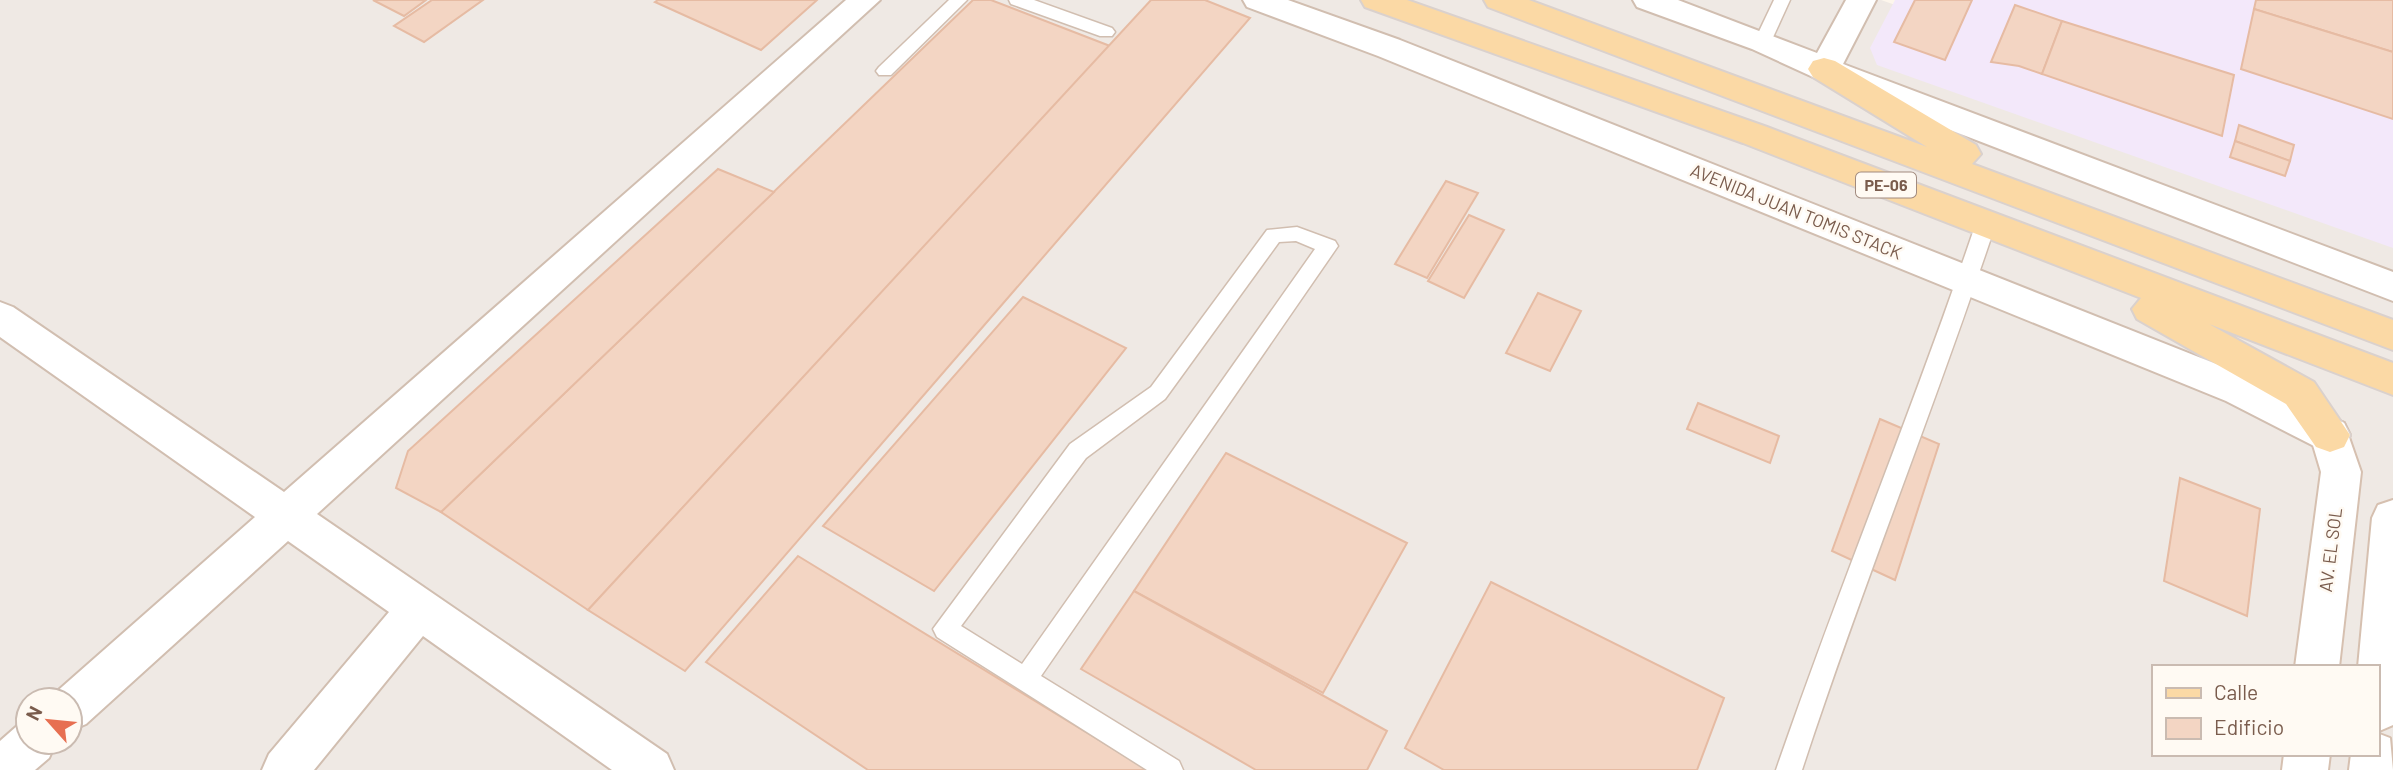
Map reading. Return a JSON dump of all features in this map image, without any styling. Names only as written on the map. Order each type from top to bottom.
[{"type":"main road","name":"PE-06","points":[[1376,0],[1742,130],[1986,223],[2075,260],[2393,379]]},
{"type":"main road","name":"PE-06","points":[[1499,0],[2393,335]]},
{"type":"main road","points":[[1824,69],[1965,155],[2138,240]]},
{"type":"main road","points":[[2075,260],[2160,315],[2255,365],[2300,393],[2330,435]]},
{"type":"main road","points":[[2260,285],[2393,325]]},
{"type":"street","points":[[84,697],[288,518],[866,0]]},
{"type":"street","name":"AVENIDA JUAN TOMIS STACK","points":[[1258,0],[1401,53],[2240,390],[2330,435]]},
{"type":"street","points":[[1648,0],[1763,42],[1824,69],[2393,287]]},
{"type":"street","points":[[1824,69],[1861,0]]},
{"type":"street","points":[[0,317],[651,770]]},
{"type":"street","name":"AV. EL SOL","points":[[2317,665],[2341,472],[2330,435]]},
{"type":"street","points":[[2379,686],[2393,518]]},
{"type":"street","points":[[285,770],[418,608]]},
{"type":"street","points":[[1,770],[17,756]]},
{"type":"lane","points":[[886,71],[959,0]]},
{"type":"lane","points":[[1017,0],[1106,32]]},
{"type":"lane","points":[[1763,42],[1782,0]]},
{"type":"lane","points":[[1789,770],[1837,626],[1940,360],[1986,223]]},
{"type":"lane","points":[[1025,680],[1328,246],[1297,234],[1274,236],[1158,393],[1078,451],[945,629],[1025,680],[1170,770]]},
{"type":"shaded area","points":[[0,0],[1881,0],[2393,179],[2393,770],[0,770]]},
{"type":"shaded area","points":[[1895,0],[2393,0],[2393,248],[1877,65],[1870,48]]},
{"type":"building","points":[[373,0],[426,0],[404,16]]},
{"type":"building","points":[[432,0],[483,0],[424,42],[394,26]]},
{"type":"building","points":[[817,0],[761,50],[655,2]]},
{"type":"building","points":[[973,0],[991,0],[1110,46],[588,610],[441,512]]},
{"type":"building","points":[[1151,0],[1205,0],[1250,18],[685,671],[588,610]]},
{"type":"building","points":[[1915,0],[1972,0],[1945,60],[1894,42]]},
{"type":"building","points":[[2256,0],[2393,0],[2393,52],[2254,9]]},
{"type":"building","points":[[2015,5],[2062,21],[2042,74],[2019,66],[1991,62]]},
{"type":"building","points":[[2254,9],[2393,52],[2393,119],[2241,69]]},
{"type":"building","points":[[2062,21],[2234,75],[2222,136],[2042,74]]},
{"type":"building","points":[[2239,125],[2294,145],[2290,161],[2235,141]]},
{"type":"building","points":[[2235,141],[2290,161],[2285,176],[2230,157]]},
{"type":"building","points":[[718,169],[774,192],[441,512],[396,488],[408,451]]},
{"type":"building","points":[[1446,181],[1478,193],[1427,278],[1395,264]]},
{"type":"building","points":[[1469,215],[1504,230],[1464,298],[1428,281]]},
{"type":"building","points":[[1538,293],[1581,311],[1550,371],[1506,353]]},
{"type":"building","points":[[1023,297],[1126,348],[934,591],[823,526]]},
{"type":"building","points":[[1698,403],[1779,436],[1770,463],[1687,429]]},
{"type":"building","points":[[1880,419],[1939,444],[1895,580],[1832,551]]},
{"type":"building","points":[[1226,453],[1407,543],[1323,693],[1134,591]]},
{"type":"building","points":[[2180,478],[2260,509],[2247,616],[2164,581]]},
{"type":"building","points":[[798,556],[1148,770],[868,770],[706,662]]},
{"type":"building","points":[[1491,582],[1724,698],[1697,770],[1444,770],[1405,748]]},
{"type":"building","points":[[1134,591],[1387,731],[1367,770],[1256,770],[1081,669]]}]
